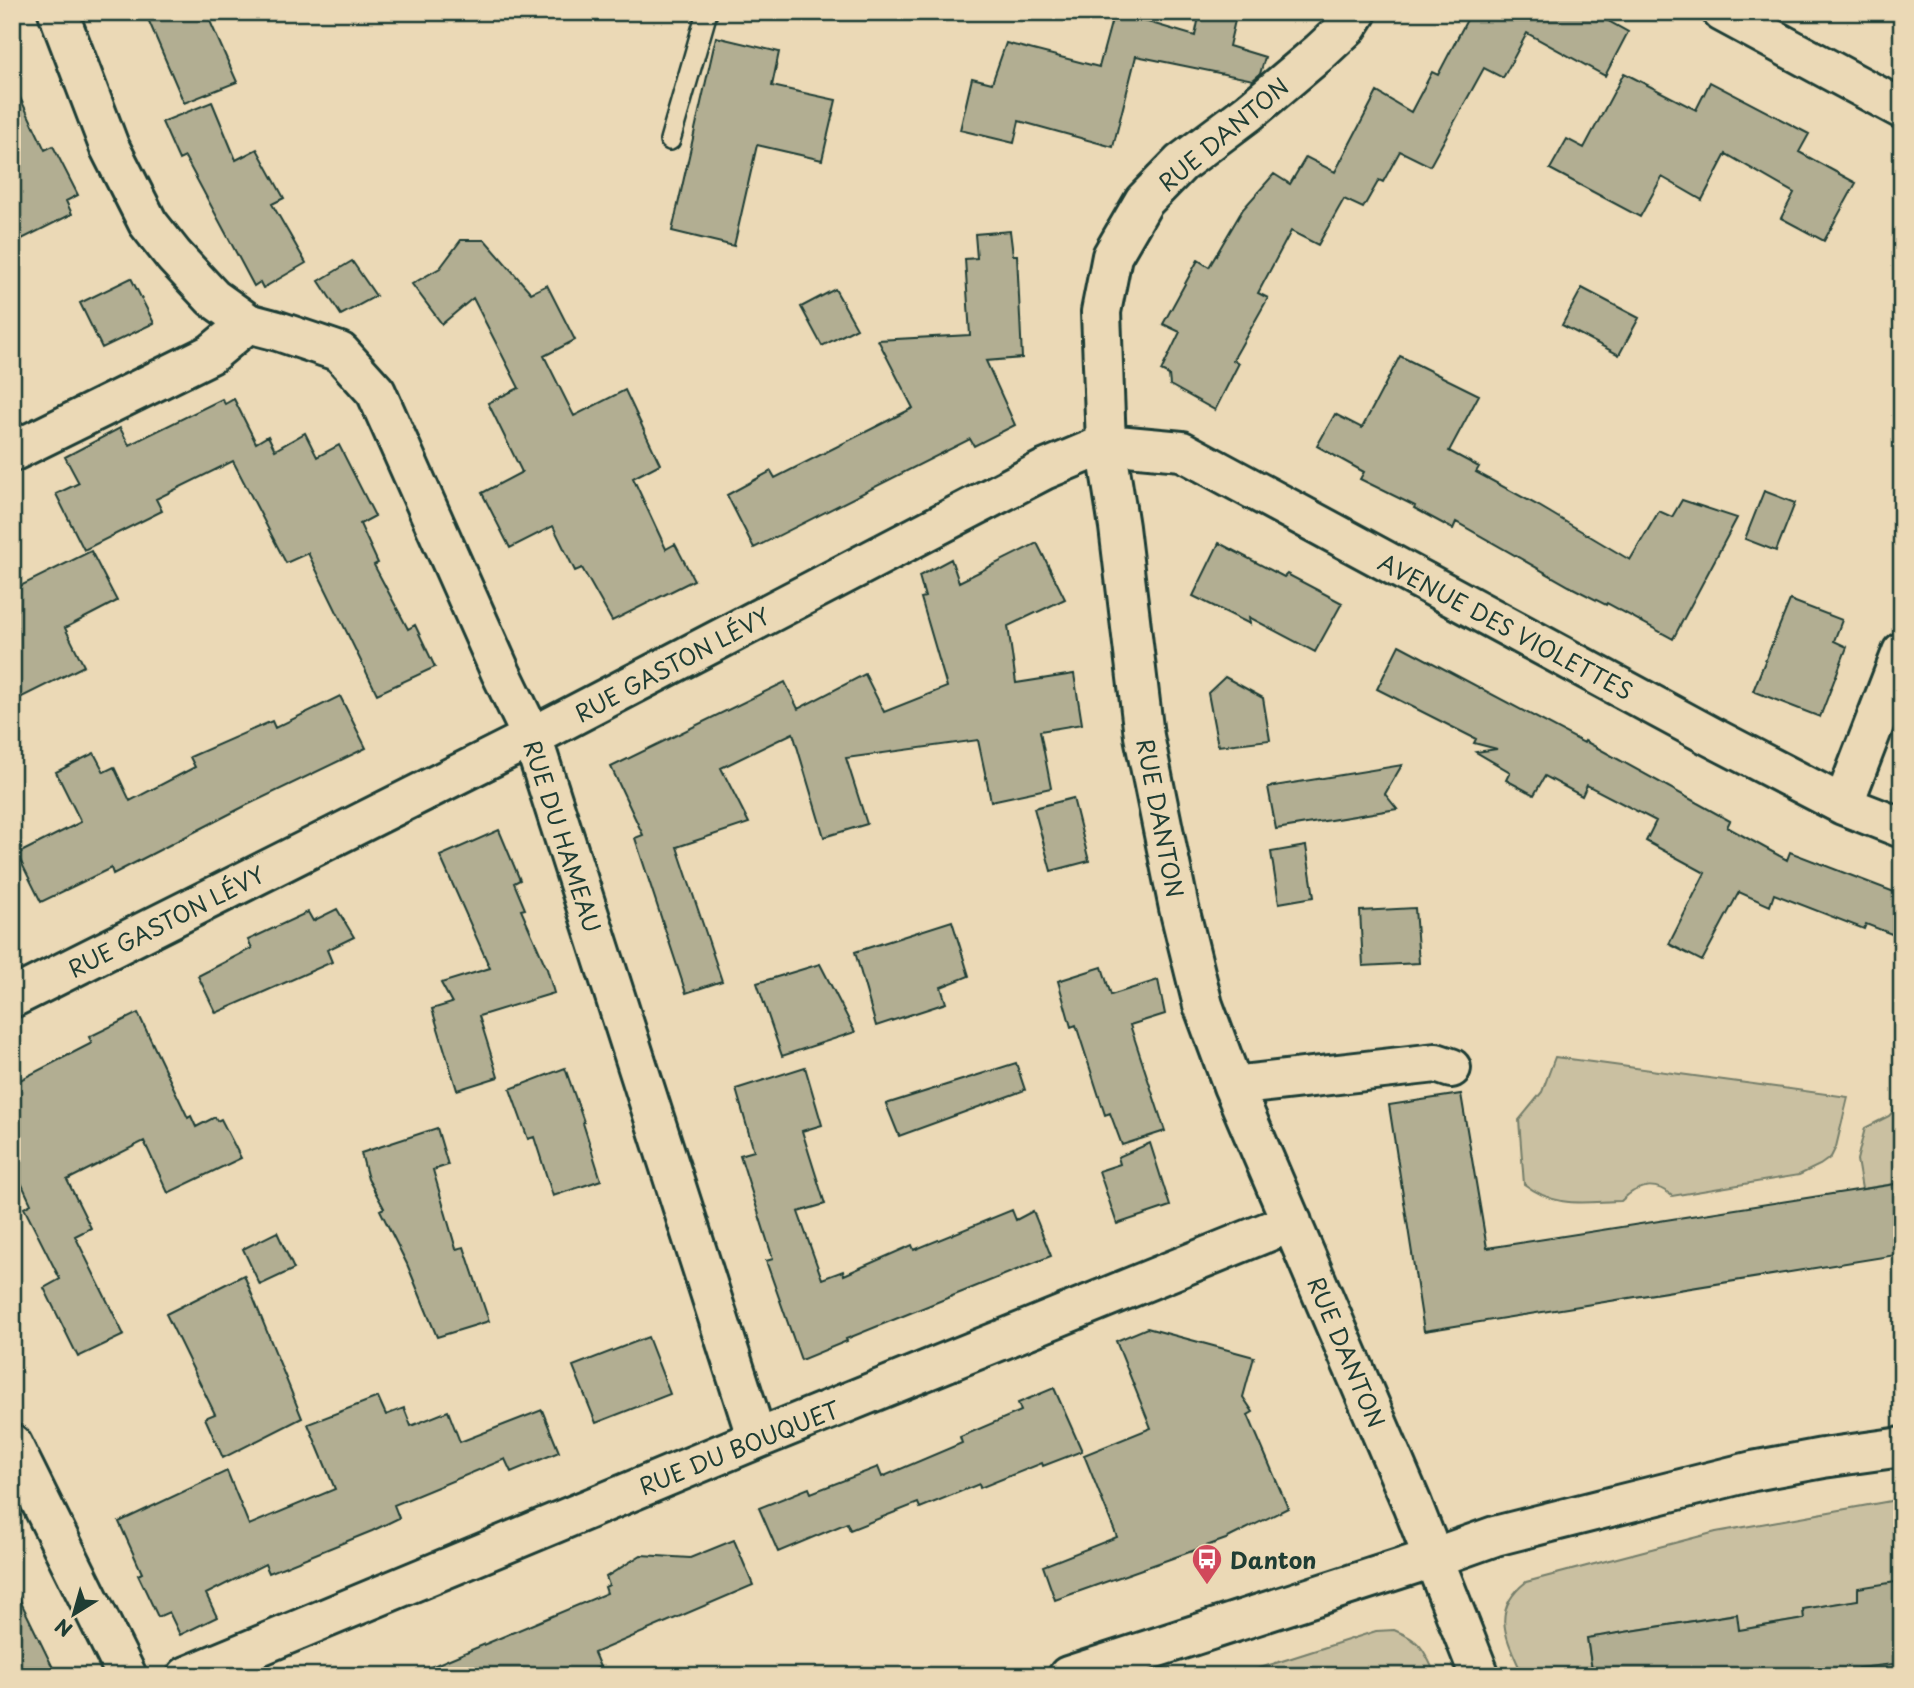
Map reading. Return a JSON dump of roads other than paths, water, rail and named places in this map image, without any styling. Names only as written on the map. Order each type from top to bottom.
[{"type":"street","points":[[12,453],[211,354],[248,323],[213,298],[148,223],[110,146],[58,12]]},
{"type":"street","name":"RUE DANTON","points":[[1357,12],[1348,26],[1320,52],[1249,112],[1181,163],[1144,201],[1112,256],[1101,312],[1106,444],[1121,540],[1144,736],[1203,1005],[1233,1086],[1433,1558],[1480,1676]]},
{"type":"street","points":[[1723,12],[1902,109]]},
{"type":"street","name":"RUE DU HAMEAU","points":[[248,323],[341,352],[376,392],[532,737],[757,1439]]},
{"type":"street","name":"RUE GASTON LÉVY","points":[[12,998],[532,737],[1044,470],[1106,444]]},
{"type":"street","name":"AVENUE DES VIOLETTES","points":[[1106,444],[1182,451],[1843,805],[1902,828]]},
{"type":"street","points":[[1843,805],[1902,652]]},
{"type":"street","points":[[1233,1086],[1436,1063],[1451,1068]]},
{"type":"street","name":"RUE DU BOUQUET","points":[[187,1676],[757,1439],[1292,1222]]},
{"type":"street","points":[[12,1444],[127,1676]]},
{"type":"street","points":[[1068,1676],[1495,1536],[1663,1492],[1776,1467],[1902,1447]]},
{"type":"lane","points":[[670,141],[707,12]]},
{"type":"place","name":"Danton","points":[[1207,1586]]}]
